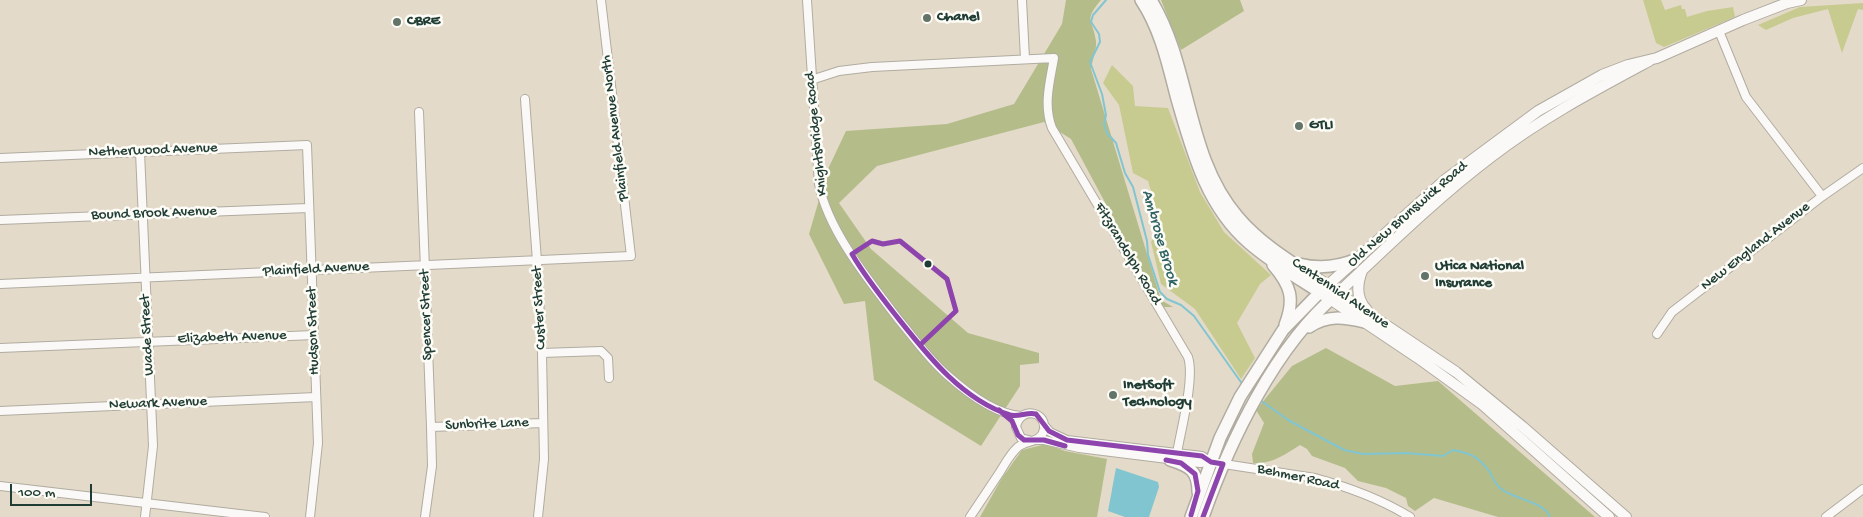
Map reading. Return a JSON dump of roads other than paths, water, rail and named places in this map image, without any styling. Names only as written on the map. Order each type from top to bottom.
[{"type":"highway","name":"Centennial Avenue","points":[[1141,0],[1155,24],[1191,148],[1207,187],[1221,211],[1248,243],[1266,256],[1329,292]]},
{"type":"highway","name":"Centennial Avenue","points":[[1152,0],[1165,26],[1210,173],[1222,196],[1237,217],[1255,236],[1292,262],[1329,292]]},
{"type":"highway","points":[[1266,256],[1282,275],[1289,289],[1291,307],[1283,330]]},
{"type":"highway","points":[[1292,262],[1310,267],[1360,264]]},
{"type":"highway","name":"Old New Brunswick Road","points":[[1190,517],[1220,438],[1254,373],[1283,330],[1329,292]]},
{"type":"highway","name":"Old New Brunswick Road","points":[[1203,517],[1223,464],[1251,407],[1329,292]]},
{"type":"highway","points":[[1301,332],[1319,321],[1332,317],[1368,318]]},
{"type":"highway","points":[[1173,456],[1193,471],[1198,483],[1198,496]]},
{"type":"main road","name":"Old New Brunswick Road","points":[[1329,292],[1446,179],[1538,111],[1602,75],[1628,65],[1650,61],[1780,6],[1801,0]]},
{"type":"main road","points":[[1360,264],[1358,292],[1361,304],[1368,318]]},
{"type":"main road","name":"Centennial Avenue","points":[[1329,292],[1456,372],[1489,398],[1626,517]]},
{"type":"main road","name":"Centennial Avenue","points":[[1368,318],[1483,405],[1609,517]]},
{"type":"street","name":"Plainfield Avenue North","points":[[601,0],[631,256]]},
{"type":"street","name":"Knightsbridge Road","points":[[807,0],[819,186],[825,206],[870,282],[932,360],[965,390],[999,410],[1021,416]]},
{"type":"street","points":[[812,80],[839,71],[872,67],[1025,59],[1022,0]]},
{"type":"street","points":[[1719,31],[1746,97],[1822,196]]},
{"type":"street","name":"Fitzrandolph Road","points":[[1025,59],[1054,58],[1047,103],[1048,118],[1052,128],[1184,349],[1190,363],[1190,377],[1173,456]]},
{"type":"street","name":"Custer Street","points":[[525,99],[542,353],[544,459],[538,517]]},
{"type":"street","name":"Spencer Street","points":[[419,112],[432,466],[424,517]]},
{"type":"street","name":"Netherwood Avenue","points":[[0,158],[306,145]]},
{"type":"street","name":"Hudson Street","points":[[306,145],[318,443],[310,517]]},
{"type":"street","name":"Wade Street","points":[[140,152],[153,446],[145,517]]},
{"type":"street","name":"New England Avenue","points":[[1657,334],[1672,312],[1822,196],[1863,168]]},
{"type":"street","name":"Bound Brook Avenue","points":[[0,220],[308,208]]},
{"type":"street","name":"Plainfield Avenue","points":[[0,284],[631,256]]},
{"type":"street","name":"Elizabeth Avenue","points":[[0,348],[314,335]]},
{"type":"street","points":[[542,353],[601,351],[608,358],[609,378]]},
{"type":"street","name":"Newark Avenue","points":[[0,411],[316,397]]},
{"type":"street","name":"Knightsbridge Road","points":[[999,410],[1016,429]]},
{"type":"street","points":[[970,517],[1011,454],[1017,439],[1018,419],[1025,414],[1034,414],[1040,417],[1050,432],[1067,440],[1173,456]]},
{"type":"street","name":"Sunbrite Lane","points":[[431,427],[542,422]]},
{"type":"street","points":[[1011,454],[1023,444],[1034,441],[1043,434],[1044,425]]},
{"type":"street","points":[[1016,429],[1020,438],[1034,441],[1049,441],[1080,448],[1173,456],[1202,456],[1211,462]]},
{"type":"street","name":"Behmer Road","points":[[1211,462],[1331,482],[1385,504],[1410,517]]},
{"type":"street","points":[[0,486],[265,517]]},
{"type":"street","points":[[1826,517],[1863,489]]},
{"type":"water","points":[[1116,468],[1158,482],[1159,487],[1149,517],[1125,517],[1108,511]]},
{"type":"waterway","name":"Ambrose Brook","points":[[1106,0],[1093,15],[1091,22],[1099,34],[1100,42],[1090,62],[1102,94],[1106,115],[1104,124],[1107,133],[1116,143],[1125,173],[1133,187],[1147,241],[1148,255],[1160,292],[1167,299],[1181,305],[1194,316],[1243,385]]},
{"type":"waterway","name":"Ambrose Brook","points":[[1260,400],[1288,420],[1344,450],[1363,454],[1406,453],[1443,456],[1453,450],[1471,455],[1483,464],[1505,492],[1541,507],[1550,517]]},
{"type":"place","name":"Chanel","points":[[927,18]]},
{"type":"place","name":"CBRE","points":[[397,22]]},
{"type":"place","name":"GTLI","points":[[1299,126]]},
{"type":"place","name":"Utica National Insurance","points":[[1425,276]]},
{"type":"place","name":"InetSoft Technology","points":[[1113,395]]}]
